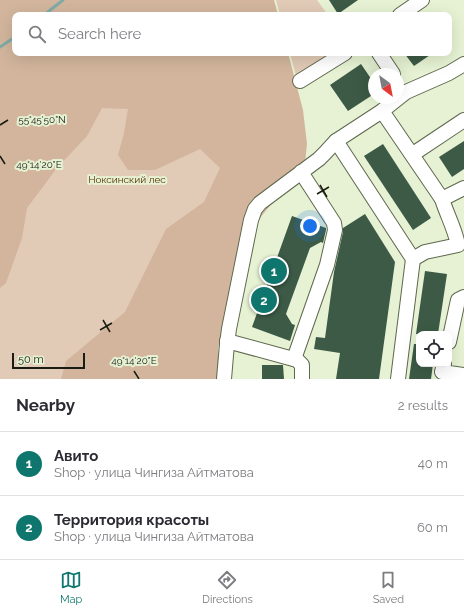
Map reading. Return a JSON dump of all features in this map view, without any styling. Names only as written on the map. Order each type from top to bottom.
[{"type":"street","points":[[404,12],[422,0]]},
{"type":"street","points":[[300,82],[340,56]]},
{"type":"street","points":[[381,56],[389,68]]},
{"type":"street","points":[[404,85],[449,73],[464,64]]},
{"type":"street","points":[[224,379],[227,341],[252,216],[255,209],[260,203],[323,156],[336,141],[382,111],[388,104]]},
{"type":"street","points":[[382,111],[413,154],[442,199],[462,247],[425,252],[413,259]]},
{"type":"street","points":[[413,154],[464,120]]},
{"type":"street","points":[[336,141],[413,259],[398,379]]},
{"type":"street","points":[[294,359],[327,265],[336,228],[301,172]]},
{"type":"street","points":[[442,199],[464,188]]},
{"type":"street","points":[[451,331],[458,300],[464,297]]},
{"type":"street","points":[[227,341],[299,361],[302,365],[302,379]]},
{"type":"street","points":[[443,367],[442,372],[464,374]]},
{"type":"green space","name":"Ноксинский лес","points":[[0,0],[12,12],[12,56],[283,56],[243,229],[211,347],[213,379],[0,379]]},
{"type":"green space","points":[[276,0],[317,0],[326,12],[279,12]]},
{"type":"green space","points":[[291,56],[327,56],[296,76]]},
{"type":"shaded area","name":"Ноксинский лес","points":[[0,0],[274,0],[277,12],[12,12],[12,56],[289,56],[303,110],[307,144],[305,163],[241,241],[218,348],[218,379],[61,379],[66,361],[125,312],[166,229],[204,202],[220,168],[200,149],[155,170],[128,170],[118,155],[128,109],[102,108],[87,136],[57,168],[27,208],[22,238],[6,283],[0,288]]},
{"type":"building","points":[[329,0],[358,0],[341,12],[337,12]]},
{"type":"building","points":[[406,56],[429,56],[414,66]]},
{"type":"building","points":[[361,64],[368,74],[368,98],[348,111],[330,85]]},
{"type":"building","points":[[464,141],[464,169],[452,177],[439,157]]},
{"type":"building","points":[[383,144],[431,218],[413,230],[364,156]]},
{"type":"building","points":[[365,214],[395,262],[379,379],[336,379],[340,353],[314,349],[316,337],[325,338],[334,272],[343,228]]},
{"type":"building","points":[[292,216],[326,228],[326,230],[323,243],[321,242],[310,248],[286,314],[292,324],[295,325],[290,341],[252,327]]},
{"type":"building","points":[[425,271],[447,274],[438,331],[416,331]]},
{"type":"building","points":[[414,344],[416,344],[416,367],[433,367],[431,379],[409,379]]},
{"type":"building","points":[[262,365],[283,365],[284,379],[262,379]]},
{"type":"waterway","points":[[48,12],[63,0]]},
{"type":"waterway","points":[[0,47],[12,39]]},
{"type":"place","name":"Авито","points":[[274,271]]},
{"type":"place","name":"Территория красоты","points":[[264,300]]}]
